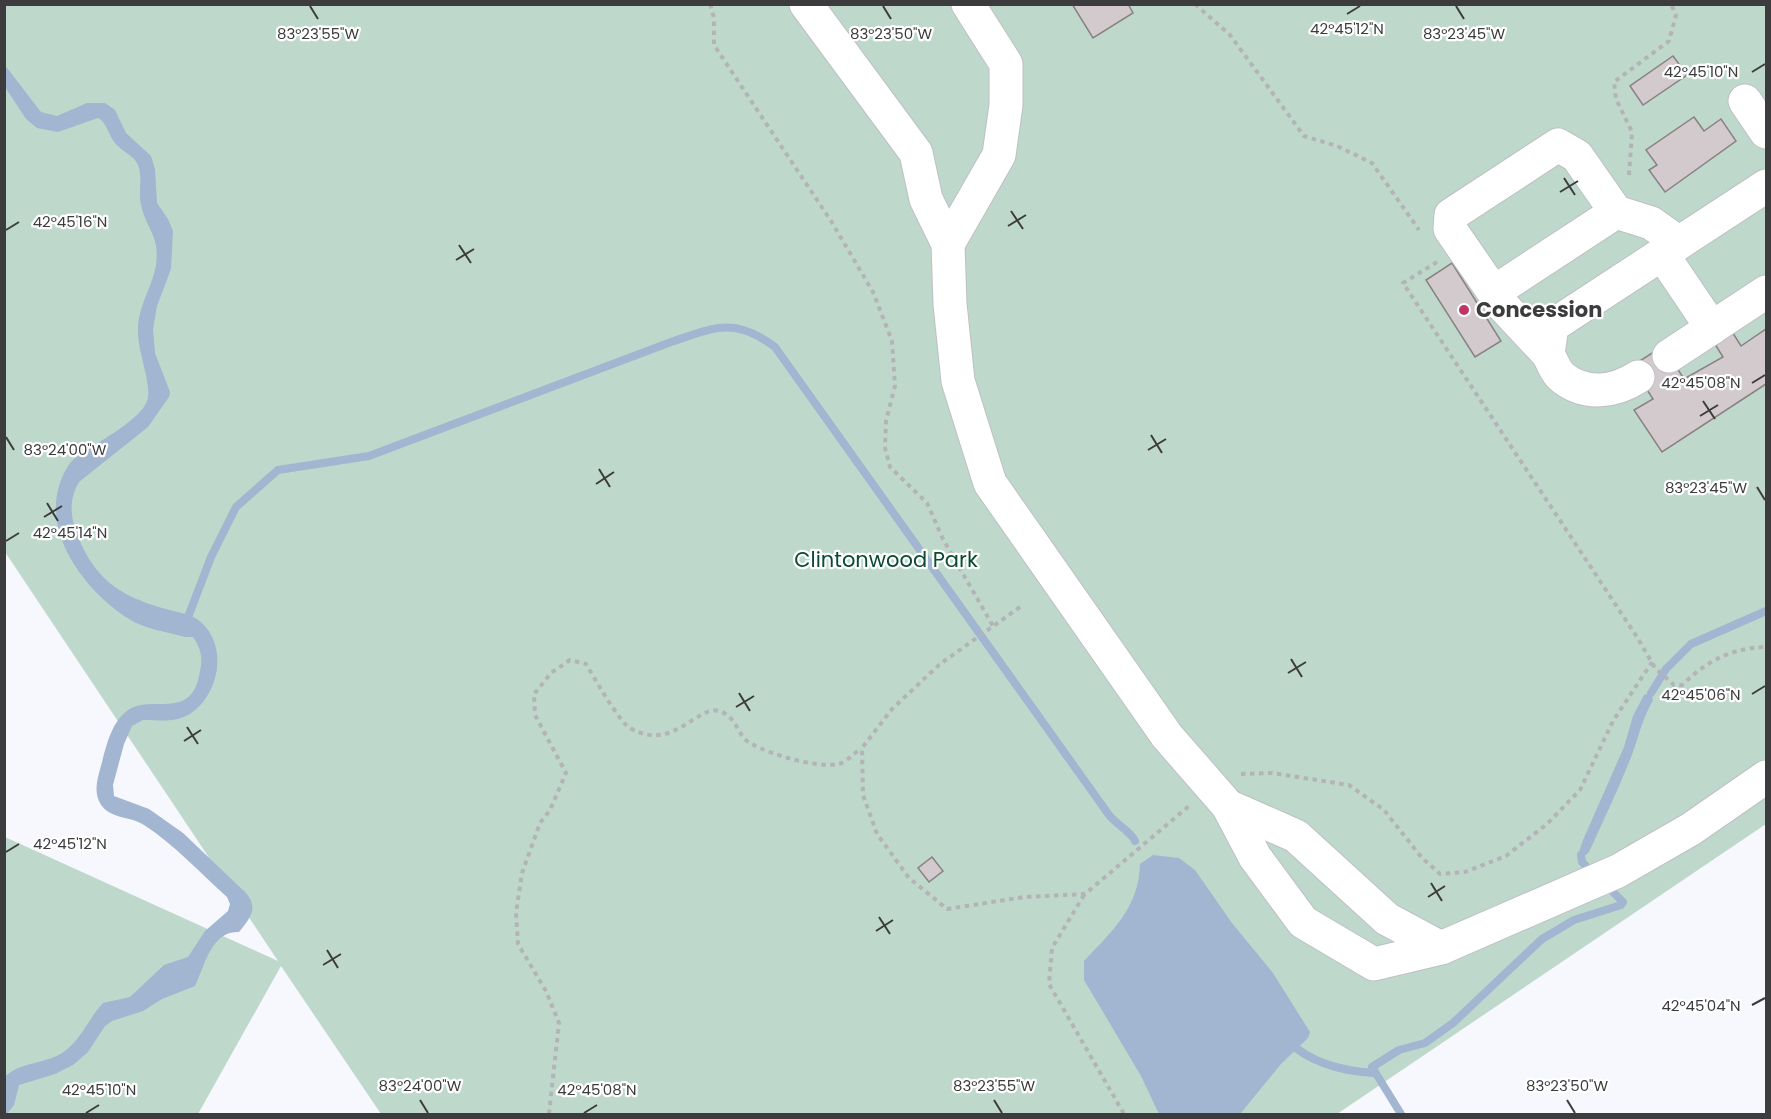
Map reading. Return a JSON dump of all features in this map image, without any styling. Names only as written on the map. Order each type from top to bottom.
[{"type":"lane","points":[[806,4],[916,153],[926,199],[948,244],[950,304],[958,381],[990,483],[1167,736],[1228,806],[1256,857],[1303,922],[1374,964],[1441,948],[1618,871],[1690,829],[1767,777]]},
{"type":"lane","points":[[948,244],[999,155],[1006,105],[1006,64],[968,4]]},
{"type":"lane","points":[[1745,101],[1767,132]]},
{"type":"lane","points":[[1638,377],[1621,388],[1588,391],[1562,378],[1548,354],[1494,292],[1450,230],[1451,214],[1558,145],[1577,156],[1616,212],[1651,224],[1671,249],[1712,328]]},
{"type":"lane","points":[[1548,354],[1552,326],[1767,186]]},
{"type":"lane","points":[[1494,292],[1616,212]]},
{"type":"lane","points":[[1669,356],[1767,292]]},
{"type":"lane","points":[[1228,806],[1296,836],[1387,919],[1441,948]]},
{"type":"path","points":[[710,4],[714,18],[714,45],[831,221],[873,292],[892,341],[895,386],[886,421],[885,448],[890,467],[927,503],[943,539],[993,626]]},
{"type":"path","points":[[1195,4],[1230,35],[1304,136],[1337,146],[1372,163],[1424,237]]},
{"type":"path","points":[[1616,212],[1629,184],[1632,132],[1616,99],[1614,82],[1669,42],[1676,15],[1671,4]]},
{"type":"path","points":[[1440,259],[1404,283],[1637,637],[1655,668],[1674,686],[1682,685],[1697,670],[1725,654],[1743,648],[1767,647]]},
{"type":"path","points":[[549,1114],[559,1023],[546,991],[518,944],[516,913],[522,873],[540,823],[550,810],[566,773],[535,715],[534,694],[551,673],[570,660],[586,664],[627,726],[644,735],[661,734],[682,728],[706,712],[714,711],[735,721],[748,742],[803,762],[841,764],[862,748]]},
{"type":"path","points":[[1085,894],[1052,948],[1049,984],[1124,1114]]},
{"type":"green space","name":"Clintonwood Park","points":[[5,5],[1766,5],[1766,824],[1337,1114],[381,1114],[281,966],[198,1114],[5,1114],[5,837],[278,961],[5,552]]},
{"type":"water","points":[[4,64],[41,112],[57,116],[87,103],[105,103],[115,110],[126,133],[151,156],[155,169],[157,203],[173,231],[171,269],[157,306],[153,329],[155,353],[170,392],[169,397],[148,427],[79,482],[73,495],[72,514],[84,549],[91,562],[109,583],[146,603],[197,619],[214,641],[217,655],[214,683],[208,696],[199,707],[177,719],[143,720],[132,726],[124,744],[113,785],[114,796],[149,809],[183,833],[246,893],[252,904],[252,913],[239,932],[229,933],[215,943],[205,960],[195,986],[162,999],[143,1011],[112,1021],[105,1026],[88,1052],[73,1065],[55,1074],[19,1085],[14,1105],[7,1114],[5,1114],[4,1078],[17,1069],[50,1059],[65,1051],[103,1003],[130,997],[164,965],[188,957],[205,931],[228,911],[230,904],[227,897],[166,841],[138,822],[114,815],[100,803],[97,792],[99,775],[109,738],[118,720],[128,710],[138,706],[170,704],[189,697],[196,687],[201,653],[193,637],[156,630],[135,622],[111,606],[94,590],[66,551],[59,529],[56,507],[59,485],[70,463],[137,415],[147,401],[148,387],[138,330],[140,313],[154,273],[157,255],[155,240],[141,205],[139,170],[136,162],[115,143],[103,122],[98,118],[58,132],[37,128],[26,119],[5,87]]},
{"type":"water","points":[[1651,693],[1653,700],[1623,777],[1589,852],[1581,855],[1579,852],[1583,840],[1624,747],[1633,716],[1644,695]]},
{"type":"water","points":[[1153,855],[1179,858],[1195,870],[1232,923],[1273,973],[1310,1032],[1308,1038],[1281,1064],[1240,1114],[1159,1114],[1141,1076],[1084,980],[1084,961],[1122,918],[1135,894],[1140,864]]},
{"type":"building","points":[[1072,4],[1128,4],[1133,13],[1093,38]]},
{"type":"building","points":[[1673,56],[1687,75],[1643,105],[1630,86]]},
{"type":"building","points":[[1694,117],[1704,131],[1721,119],[1736,141],[1665,192],[1649,170],[1657,165],[1646,150]]},
{"type":"building","name":"Concession","points":[[1452,263],[1501,341],[1475,357],[1426,280]]},
{"type":"building","points":[[1766,329],[1766,384],[1662,452],[1634,410],[1653,399],[1632,366],[1663,346],[1684,379],[1723,357],[1713,341],[1731,330],[1741,346]]},
{"type":"building","points":[[932,857],[943,871],[929,882],[918,868]]},
{"type":"waterway","points":[[185,625],[211,557],[236,507],[278,470],[369,456],[671,342],[713,329],[736,328],[748,331],[775,347],[1109,815],[1135,841]]},
{"type":"waterway","points":[[1651,693],[1666,669],[1691,644],[1766,611]]},
{"type":"waterway","points":[[1581,855],[1582,862],[1594,874]]},
{"type":"waterway","points":[[1401,1114],[1372,1067],[1399,1050],[1425,1043],[1453,1023],[1542,939],[1574,920],[1621,905],[1623,902],[1606,885]]},
{"type":"waterway","points":[[1289,1042],[1308,1056],[1328,1065],[1374,1073]]},
{"type":"place","name":"Concession","points":[[1464,310]]}]
